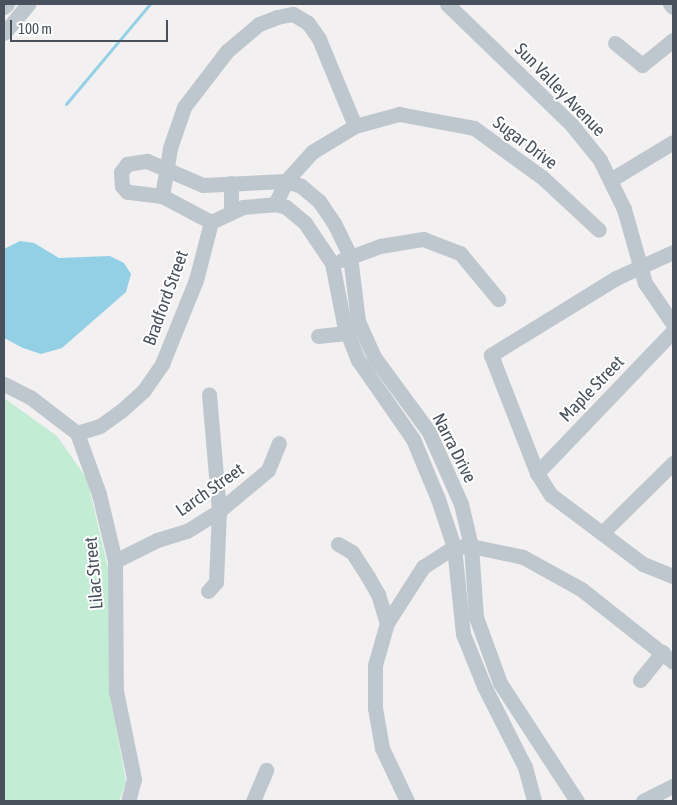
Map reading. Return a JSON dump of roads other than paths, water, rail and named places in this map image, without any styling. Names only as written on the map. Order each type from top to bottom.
[{"type":"street","points":[[4,7],[7,4]]},
{"type":"street","points":[[4,33],[28,4]]},
{"type":"street","points":[[670,4],[673,8]]},
{"type":"street","name":"Sun Valley Avenue","points":[[451,5],[570,124],[612,179],[640,269],[655,300],[673,324]]},
{"type":"street","points":[[162,196],[166,167],[184,107],[201,82],[227,51],[260,24],[278,17],[293,14],[312,28],[355,126]]},
{"type":"street","points":[[615,42],[642,65],[673,40]]},
{"type":"street","name":"Sugar Drive","points":[[275,204],[286,181],[312,152],[355,126],[399,114],[474,128],[542,178],[599,230]]},
{"type":"street","points":[[612,179],[673,142]]},
{"type":"street","points":[[196,211],[203,185],[183,179],[166,167],[134,161],[127,164],[120,178],[127,192],[162,196],[196,211],[212,222],[231,211],[275,204]]},
{"type":"street","name":"Narra Drive","points":[[203,185],[286,181],[301,186],[319,201],[350,256],[358,321],[374,357],[429,432],[461,504],[471,546],[476,618],[500,683],[577,801]]},
{"type":"street","points":[[231,183],[231,211]]},
{"type":"street","name":"Narra Drive","points":[[275,204],[286,207],[305,223],[332,263],[348,333],[358,360],[413,439],[454,547],[463,634],[484,686],[525,767],[534,801]]},
{"type":"street","name":"Bradford Street","points":[[77,433],[100,426],[121,411],[144,390],[162,364],[196,280],[212,222]]},
{"type":"street","points":[[332,263],[402,240],[423,239],[444,244],[473,266],[498,299]]},
{"type":"street","points":[[673,252],[640,269],[616,278],[492,354],[537,473],[551,495],[643,564],[673,576]]},
{"type":"street","name":"Maple Street","points":[[537,473],[673,331]]},
{"type":"street","points":[[318,336],[348,333]]},
{"type":"street","points":[[4,384],[30,396],[77,433]]},
{"type":"street","points":[[208,591],[216,582],[219,512],[209,394]]},
{"type":"street","name":"Lilac Street","points":[[77,433],[99,494],[115,560],[116,691],[134,779],[128,801]]},
{"type":"street","name":"Larch Street","points":[[115,560],[157,540],[188,531],[219,512],[268,470],[279,443]]},
{"type":"street","points":[[602,533],[673,463]]},
{"type":"street","points":[[338,544],[352,552],[368,576],[378,594],[387,623]]},
{"type":"street","points":[[407,801],[382,748],[375,708],[375,665],[387,623],[423,567],[454,547],[471,546],[523,557],[581,589],[668,657],[640,680]]},
{"type":"street","points":[[253,801],[266,770]]},
{"type":"street","points":[[643,801],[673,786]]},
{"type":"water","points":[[20,241],[34,243],[59,258],[110,256],[124,263],[131,274],[126,292],[62,348],[41,354],[23,348],[4,338],[4,249]]},
{"type":"waterway","points":[[66,104],[150,4]]}]
